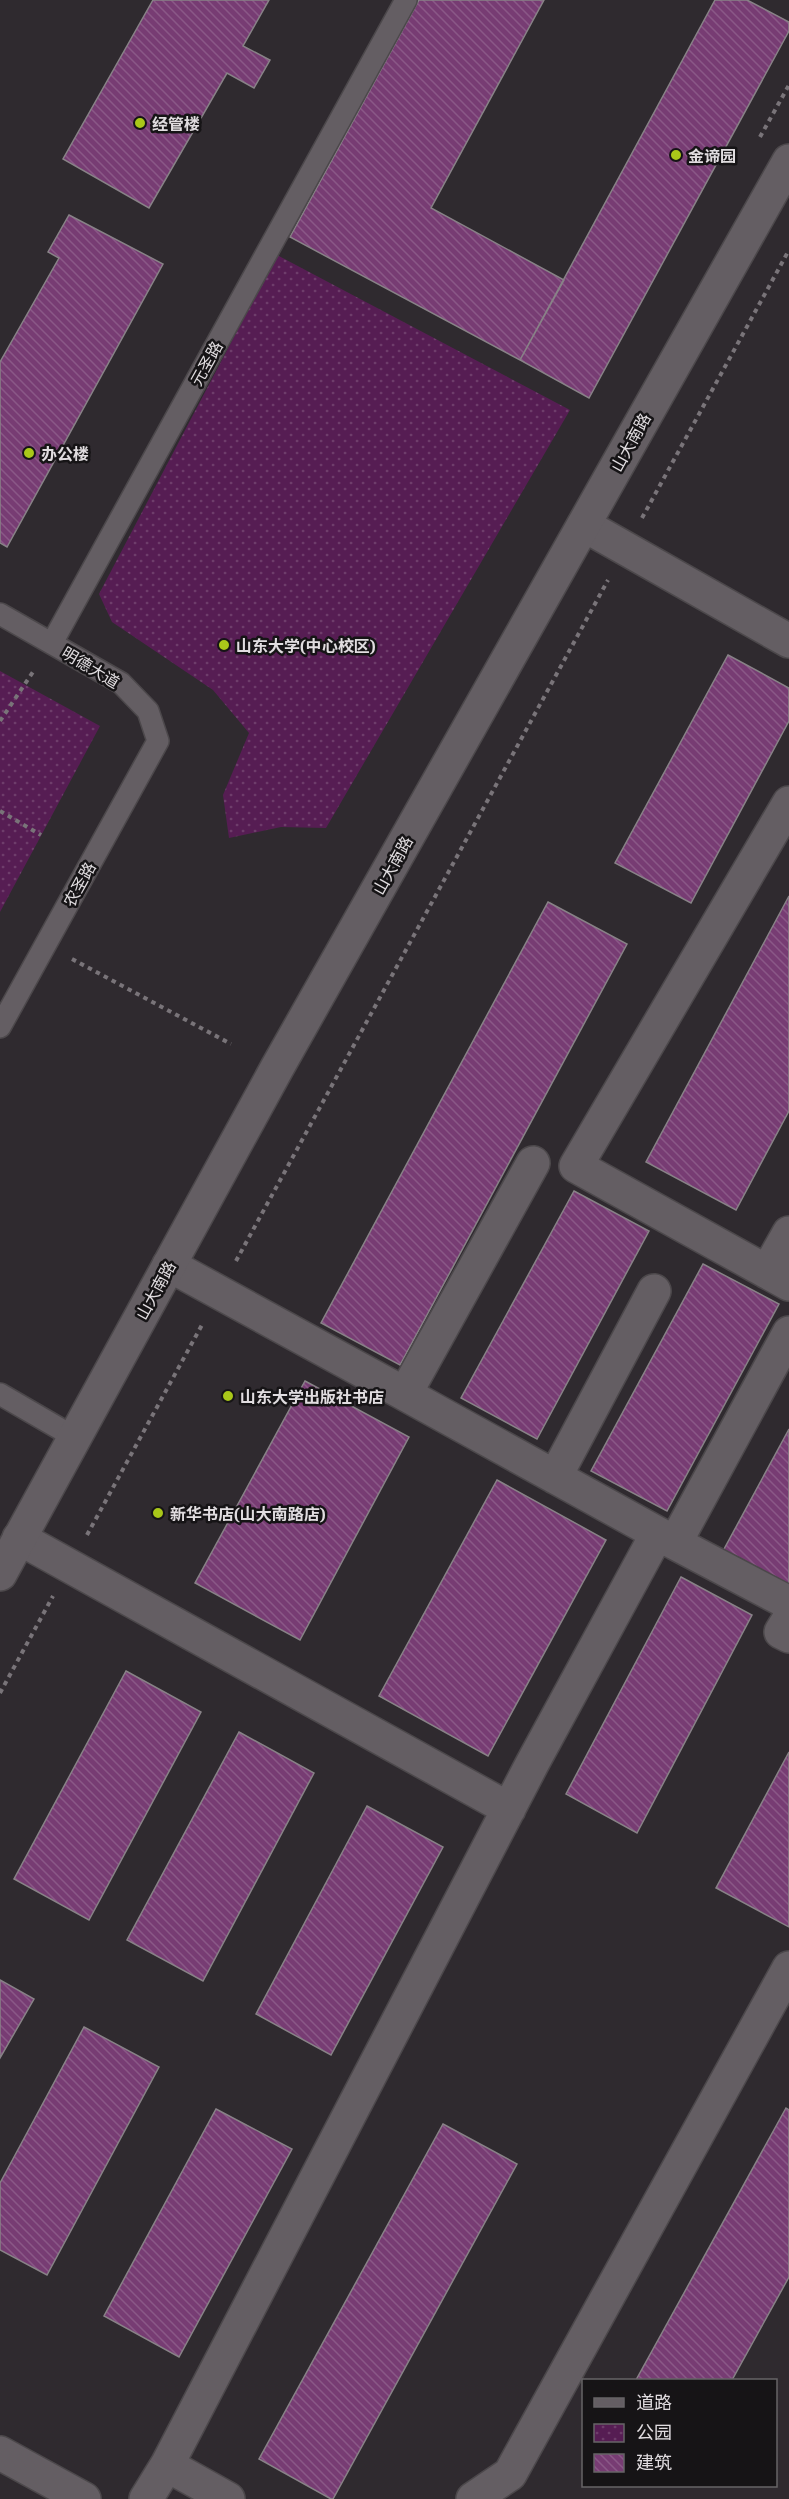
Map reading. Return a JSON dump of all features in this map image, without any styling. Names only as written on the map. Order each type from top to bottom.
[{"type":"street","name":"山大南路","points":[[0,1574],[169,1265],[789,161]]},
{"type":"street","points":[[584,525],[789,641]]},
{"type":"street","points":[[789,803],[576,1166],[778,1278],[789,1233]]},
{"type":"street","points":[[405,1394],[532,1163]]},
{"type":"street","points":[[169,1265],[666,1539],[789,1603]]},
{"type":"street","points":[[555,1477],[654,1291]]},
{"type":"street","points":[[146,2499],[167,2465],[509,1809],[666,1539],[789,1334]]},
{"type":"street","points":[[19,1538],[509,1809]]},
{"type":"street","points":[[789,1619],[781,1632],[789,1636]]},
{"type":"street","points":[[473,2499],[510,2474],[789,1968]]},
{"type":"street","points":[[0,2453],[84,2499]]},
{"type":"street","points":[[167,2465],[228,2499]]},
{"type":"lane","name":"元圣路","points":[[52,643],[406,0]]},
{"type":"lane","name":"明德大道","points":[[0,614],[121,683],[148,711],[158,741]]},
{"type":"lane","name":"农圣路","points":[[0,1027],[158,741]]},
{"type":"lane","points":[[0,1394],[74,1437]]},
{"type":"path","points":[[640,522],[789,250]]},
{"type":"path","points":[[234,1264],[612,574]]},
{"type":"path","points":[[0,721],[52,643]]},
{"type":"path","points":[[0,811],[41,834]]},
{"type":"path","points":[[45,944],[231,1044]]},
{"type":"path","points":[[86,1536],[206,1317]]},
{"type":"path","points":[[0,1693],[57,1588]]},
{"type":"green space","points":[[277,255],[570,410],[326,828],[281,827],[229,838],[223,795],[249,733],[213,690],[112,622],[99,594]]},
{"type":"green space","points":[[0,671],[100,726],[0,912]]},
{"type":"building","name":"经管楼","points":[[153,0],[269,0],[243,46],[270,60],[254,88],[227,73],[149,208],[63,159]]},
{"type":"building","points":[[419,0],[544,0],[431,208],[564,280],[520,360],[290,237]]},
{"type":"building","name":"金谛园","points":[[715,0],[747,0],[789,22],[789,31],[589,398],[520,360]]},
{"type":"building","name":"办公楼","points":[[69,215],[163,264],[7,547],[0,543],[0,362],[59,258],[48,252]]},
{"type":"building","points":[[728,655],[789,688],[789,721],[691,903],[615,863]]},
{"type":"building","points":[[789,896],[789,1111],[736,1210],[646,1162]]},
{"type":"building","points":[[548,902],[627,944],[400,1365],[321,1323]]},
{"type":"building","points":[[574,1191],[649,1231],[537,1439],[461,1398]]},
{"type":"building","points":[[703,1264],[779,1304],[667,1511],[591,1471]]},
{"type":"building","points":[[305,1381],[409,1437],[300,1640],[195,1583]]},
{"type":"building","points":[[789,1429],[789,1587],[723,1551]]},
{"type":"building","points":[[497,1480],[606,1540],[488,1756],[379,1696]]},
{"type":"building","points":[[681,1577],[752,1615],[637,1833],[566,1794]]},
{"type":"building","points":[[126,1671],[201,1712],[89,1920],[14,1879]]},
{"type":"building","points":[[239,1732],[314,1773],[203,1981],[127,1940]]},
{"type":"building","points":[[789,1752],[789,1927],[716,1888]]},
{"type":"building","points":[[367,1806],[443,1847],[331,2055],[256,2014]]},
{"type":"building","points":[[0,1980],[34,1999],[0,2058]]},
{"type":"building","points":[[84,2027],[159,2067],[47,2275],[0,2250],[0,2183]]},
{"type":"building","points":[[786,2108],[789,2110],[789,2277],[733,2379],[637,2379]]},
{"type":"building","points":[[216,2109],[292,2149],[179,2357],[104,2316]]},
{"type":"building","points":[[443,2124],[517,2164],[331,2499],[259,2459]]},
{"type":"place","name":"经管楼","points":[[140,123]]},
{"type":"place","name":"金谛园","points":[[676,155]]},
{"type":"place","name":"办公楼","points":[[29,453]]},
{"type":"place","name":"山东大学(中心校区)","points":[[224,645]]},
{"type":"place","name":"山东大学出版社书店","points":[[228,1396]]},
{"type":"place","name":"新华书店(山大南路店)","points":[[158,1513]]}]
